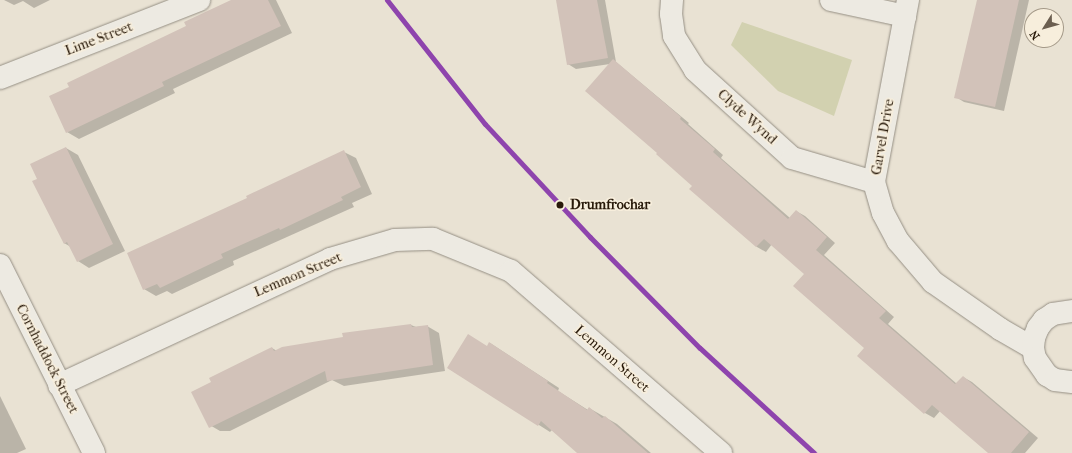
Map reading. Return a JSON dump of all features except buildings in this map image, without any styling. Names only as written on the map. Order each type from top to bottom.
[{"type":"street","name":"Lime Street","points":[[0,78],[199,0]]},
{"type":"street","name":"Clyde Wynd","points":[[672,0],[670,14],[674,36],[695,70],[792,158],[874,182]]},
{"type":"street","points":[[831,0],[906,8]]},
{"type":"street","name":"Garvel Drive","points":[[906,8],[874,182],[883,213],[898,241],[933,282],[1000,329],[1033,348]]},
{"type":"street","name":"Lemmon Street","points":[[60,385],[330,259],[395,240],[433,238],[510,271],[720,453]]},
{"type":"street","name":"Cornhaddock Street","points":[[0,265],[94,453]]},
{"type":"street","points":[[1072,310],[1053,314],[1044,320],[1036,333],[1033,348],[1035,358],[1047,375],[1056,380],[1072,382]]},
{"type":"green space","points":[[742,22],[852,60],[834,116],[778,91],[731,45]]},
{"type":"transit line","points":[[387,0],[485,124],[590,237],[700,348],[814,453]]},
{"type":"place","name":"Drumfrochar","points":[[560,205]]}]
